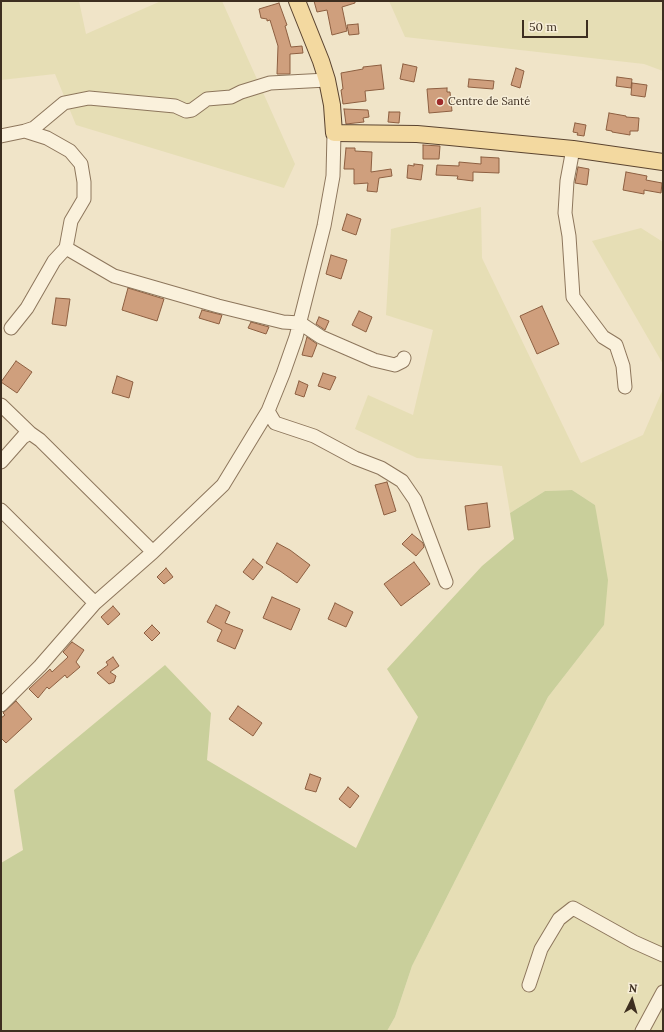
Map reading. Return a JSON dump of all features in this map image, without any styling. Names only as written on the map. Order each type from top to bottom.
[{"type":"main road","points":[[297,1],[327,80],[332,105],[334,133],[417,134],[573,149],[663,162]]},
{"type":"street","points":[[1,136],[34,128],[64,103],[89,98],[174,106],[186,111],[192,110],[207,99],[231,96],[270,83],[327,80]]},
{"type":"street","points":[[11,328],[27,308],[54,261],[66,248],[71,221],[84,198],[84,182],[81,164],[70,151],[53,142],[25,131]]},
{"type":"street","points":[[1,705],[40,666],[95,603],[153,552],[223,485],[268,411],[283,374],[300,323],[325,219],[333,176],[334,133]]},
{"type":"street","points":[[573,149],[567,181],[566,213],[573,297],[603,337],[616,345],[623,366],[625,387]]},
{"type":"street","points":[[66,248],[114,276],[218,306],[283,322],[300,323],[321,337],[374,360],[395,365],[404,362],[404,358]]},
{"type":"street","points":[[1,405],[30,433],[45,445],[153,552]]},
{"type":"street","points":[[268,411],[275,423],[314,436],[355,458],[381,468],[402,481],[415,500],[446,582]]},
{"type":"street","points":[[1,462],[23,437],[30,433]]},
{"type":"street","points":[[1,510],[95,603]]},
{"type":"street","points":[[529,985],[541,949],[559,919],[573,908],[634,942],[663,955]]},
{"type":"street","points":[[642,1031],[663,992]]},
{"type":"shaded area","points":[[1,1],[79,1],[86,34],[161,1],[222,1],[295,164],[284,188],[76,125],[55,74],[1,80]]},
{"type":"shaded area","points":[[389,1],[663,1],[663,71],[644,64],[405,37]]},
{"type":"shaded area","points":[[481,207],[482,258],[581,463],[643,435],[663,389],[663,1031],[387,1031],[395,1017],[412,966],[548,697],[604,625],[595,505],[572,490],[545,491],[510,513],[502,466],[417,458],[355,429],[368,395],[413,415],[433,330],[386,315],[391,229]]},
{"type":"shaded area","points":[[641,228],[663,242],[663,364],[592,241]]},
{"type":"green space","points":[[572,490],[595,505],[608,580],[604,625],[548,697],[412,966],[395,1017],[387,1031],[1,1031],[1,863],[23,850],[14,790],[165,665],[211,713],[207,760],[356,848],[418,717],[387,669],[482,566],[514,539],[510,513],[545,491]]},
{"type":"building","points":[[314,1],[355,1],[355,3],[342,7],[347,31],[332,35],[327,10],[317,12]]},
{"type":"building","points":[[279,3],[287,25],[285,26],[291,47],[302,46],[303,53],[290,54],[290,74],[277,74],[278,46],[270,20],[267,21],[267,19],[261,18],[259,9]]},
{"type":"building","points":[[358,24],[359,34],[349,35],[347,25]]},
{"type":"building","points":[[403,64],[417,67],[414,82],[400,79]]},
{"type":"building","points":[[381,65],[384,89],[365,91],[366,101],[343,104],[341,73],[363,69],[363,67]]},
{"type":"building","points":[[516,68],[524,71],[520,88],[511,85]]},
{"type":"building","points":[[617,77],[632,79],[631,88],[616,86]]},
{"type":"building","points":[[469,79],[494,81],[493,89],[468,87]]},
{"type":"building","points":[[632,83],[647,85],[645,97],[631,95]]},
{"type":"building","name":"Centre de Santé","points":[[447,88],[447,92],[450,92],[452,111],[429,113],[427,89]]},
{"type":"building","points":[[344,109],[368,110],[369,117],[363,118],[364,122],[346,124]]},
{"type":"building","points":[[389,112],[400,112],[399,123],[388,122]]},
{"type":"building","points":[[609,113],[639,118],[638,131],[630,131],[630,135],[606,130]]},
{"type":"building","points":[[575,123],[586,125],[584,136],[577,135],[578,133],[573,132]]},
{"type":"building","points":[[423,145],[440,146],[439,159],[423,159]]},
{"type":"building","points":[[346,148],[355,148],[355,151],[372,152],[371,172],[391,169],[392,176],[379,178],[377,192],[367,191],[368,183],[354,184],[354,169],[344,169]]},
{"type":"building","points":[[481,157],[499,158],[499,173],[473,172],[473,181],[457,179],[458,176],[436,175],[437,165],[459,166],[459,162],[481,164]]},
{"type":"building","points":[[414,164],[423,165],[421,180],[407,178],[408,165],[414,166]]},
{"type":"building","points":[[578,167],[589,169],[587,185],[575,183]]},
{"type":"building","points":[[626,172],[647,176],[646,180],[662,183],[661,193],[644,190],[644,194],[623,190]]},
{"type":"building","points":[[347,214],[361,219],[356,235],[342,230]]},
{"type":"building","points":[[331,255],[347,260],[341,279],[326,274]]},
{"type":"building","points":[[128,288],[164,299],[157,321],[122,310]]},
{"type":"building","points":[[56,298],[70,299],[66,326],[52,324]]},
{"type":"building","points":[[542,306],[559,344],[537,354],[520,316]]},
{"type":"building","points":[[202,310],[222,315],[219,324],[199,318]]},
{"type":"building","points":[[359,311],[372,317],[366,332],[352,325]]},
{"type":"building","points":[[319,317],[329,321],[325,330],[316,324]]},
{"type":"building","points":[[251,322],[269,327],[266,334],[248,328]]},
{"type":"building","points":[[307,337],[317,344],[312,357],[302,355]]},
{"type":"building","points":[[16,361],[32,372],[17,393],[1,382]]},
{"type":"building","points":[[323,373],[336,377],[330,390],[318,386]]},
{"type":"building","points":[[117,376],[133,382],[129,398],[112,393]]},
{"type":"building","points":[[299,381],[308,385],[304,397],[295,394]]},
{"type":"building","points":[[387,482],[396,511],[384,515],[375,485]]},
{"type":"building","points":[[487,503],[490,527],[468,530],[465,506]]},
{"type":"building","points":[[412,534],[423,543],[424,547],[416,556],[402,544]]},
{"type":"building","points":[[277,543],[290,550],[310,565],[297,583],[266,563]]},
{"type":"building","points":[[253,559],[263,567],[253,580],[243,572]]},
{"type":"building","points":[[414,562],[430,584],[401,606],[384,584]]},
{"type":"building","points":[[166,568],[173,577],[164,584],[157,577]]},
{"type":"building","points":[[272,597],[300,609],[291,630],[263,618]]},
{"type":"building","points":[[335,603],[353,612],[346,627],[328,619]]},
{"type":"building","points":[[216,605],[230,612],[225,623],[243,630],[235,649],[217,641],[222,630],[207,622]]},
{"type":"building","points":[[113,606],[120,614],[108,625],[101,617]]},
{"type":"building","points":[[152,625],[160,633],[152,641],[144,633]]},
{"type":"building","points":[[72,642],[84,650],[76,662],[80,667],[67,678],[65,675],[49,689],[47,687],[38,698],[29,689],[50,669],[52,672],[68,657],[63,652]]},
{"type":"building","points":[[113,657],[119,666],[110,672],[116,676],[114,682],[109,684],[97,673],[108,665],[106,662]]},
{"type":"building","points":[[16,701],[32,719],[6,743],[1,738],[1,718],[5,715],[3,713]]},
{"type":"building","points":[[238,706],[262,723],[253,736],[229,719]]},
{"type":"building","points":[[310,774],[321,778],[316,792],[305,789]]},
{"type":"building","points":[[348,787],[359,796],[350,808],[339,799]]},
{"type":"place","name":"Centre de Santé","points":[[440,102]]}]
